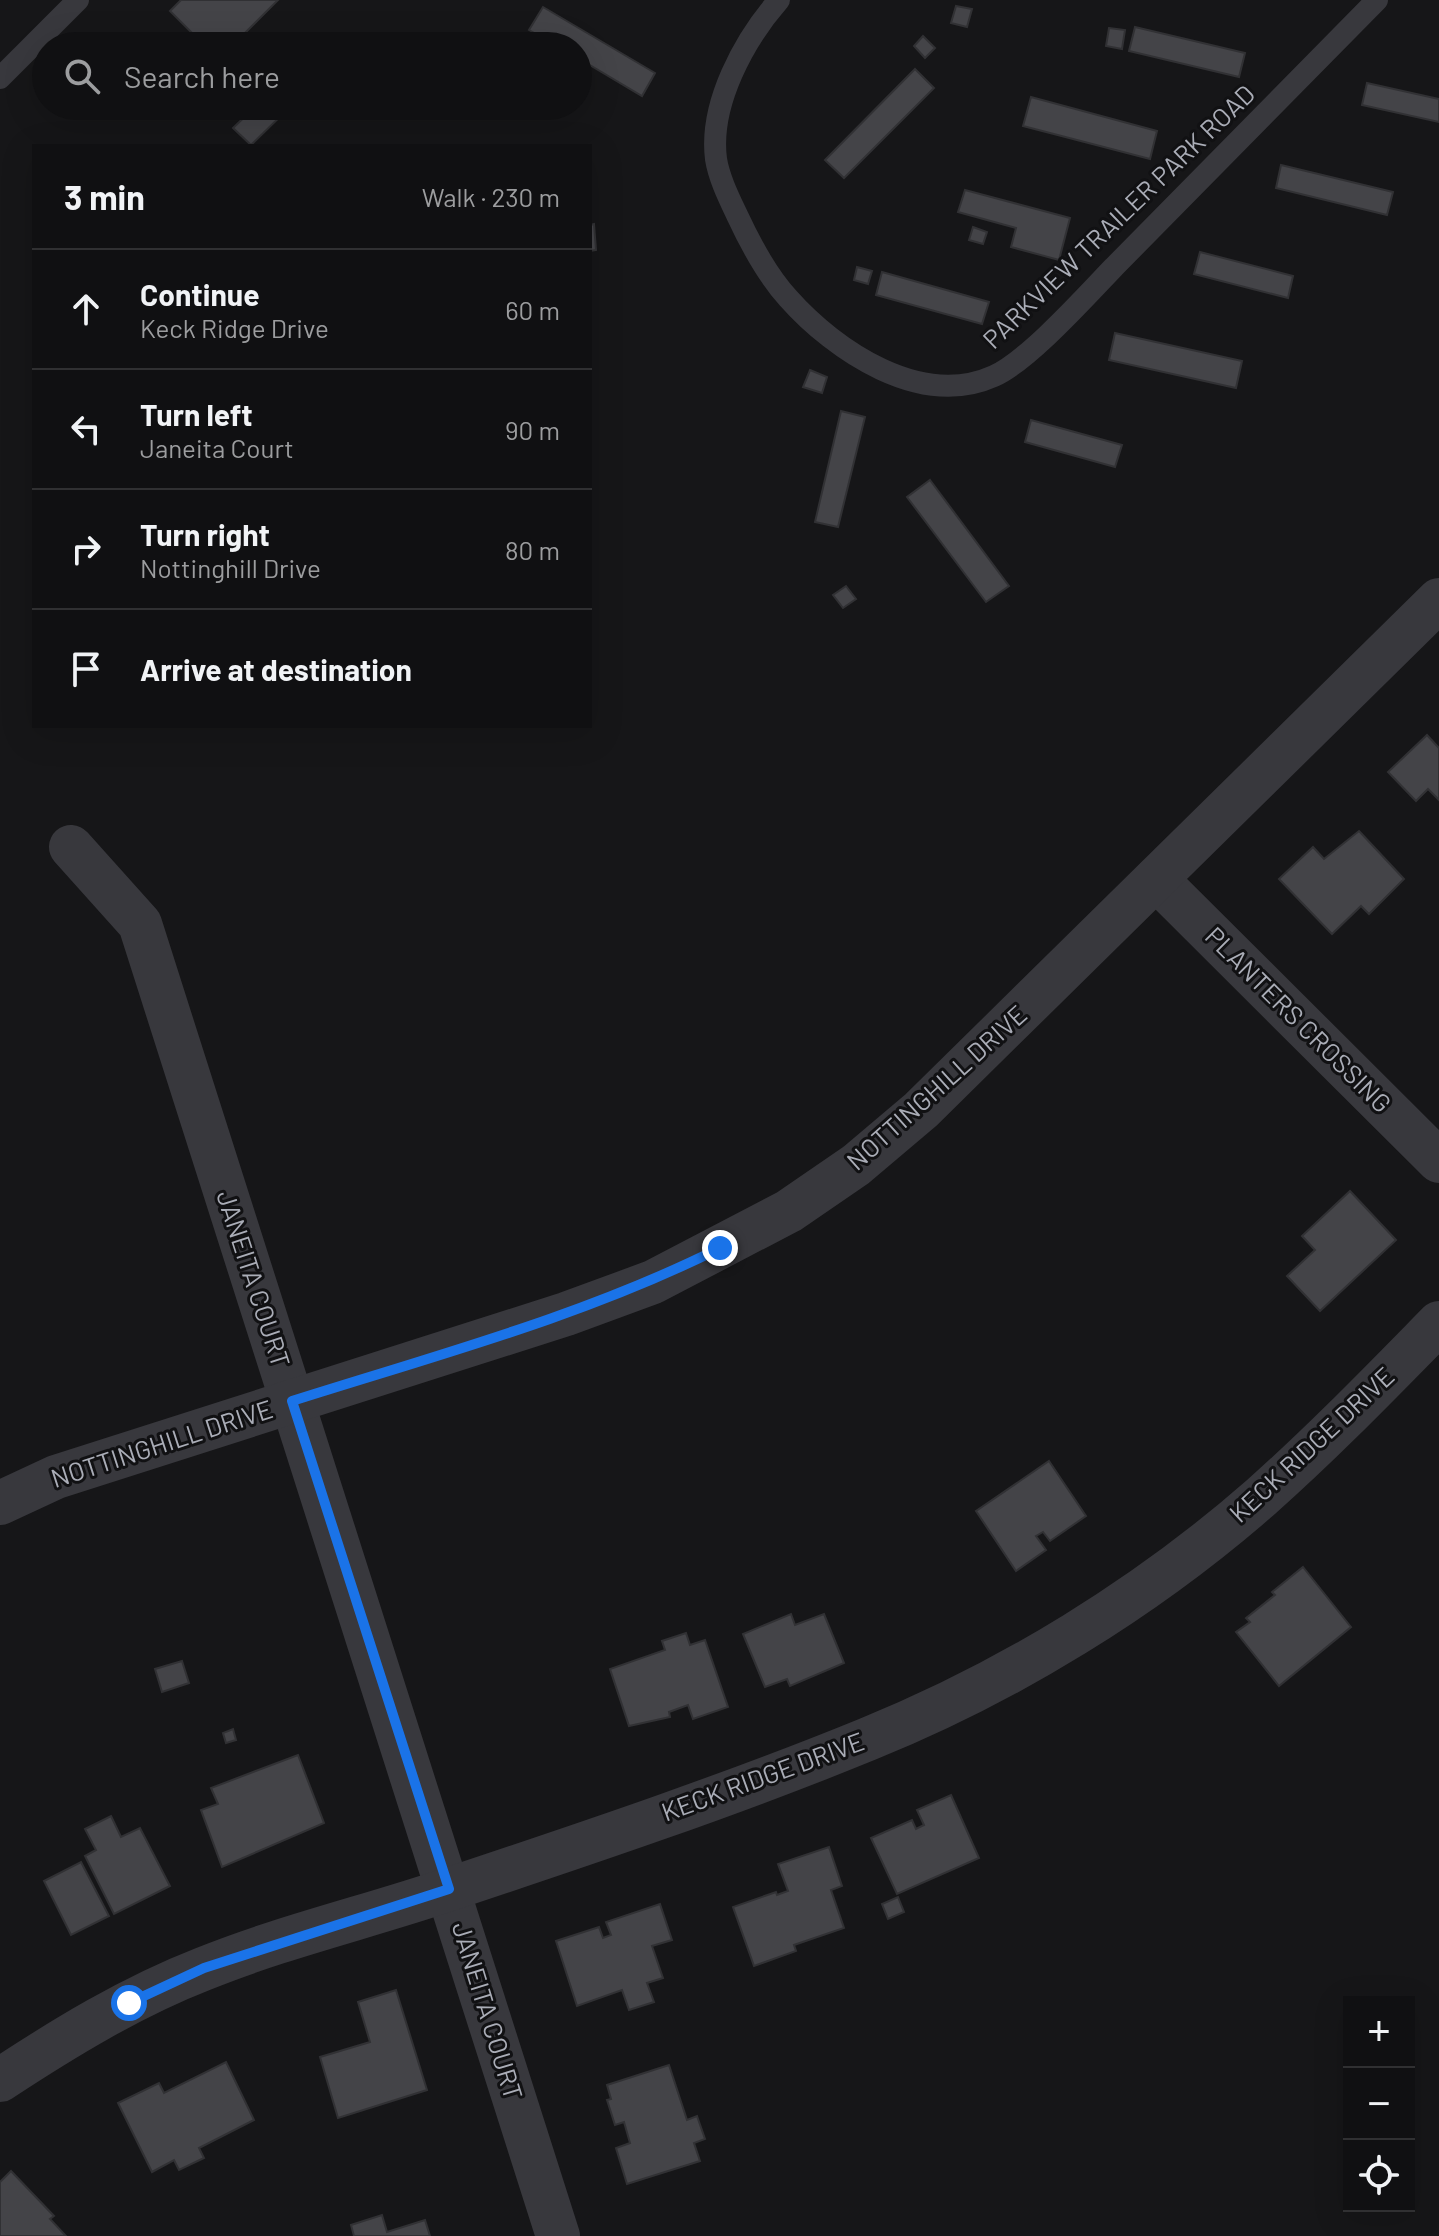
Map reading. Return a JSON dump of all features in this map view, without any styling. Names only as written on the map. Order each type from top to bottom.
[{"type":"street","name":"NOTTINGHILL DRIVE","points":[[0,1503],[56,1477],[566,1314],[653,1282],[789,1211],[856,1165],[921,1110],[1439,600]]},
{"type":"street","name":"JANEITA COURT","points":[[71,847],[140,924],[558,2236]]},
{"type":"street","name":"PLANTERS CROSSING","points":[[1156,879],[1439,1161]]},
{"type":"street","name":"KECK RIDGE DRIVE","points":[[0,2080],[61,2040],[204,1968],[449,1889],[856,1744],[977,1689],[1086,1626],[1202,1544],[1261,1497],[1439,1323]]},
{"type":"lane","points":[[46,32],[78,0]]},
{"type":"lane","name":"PARKVIEW TRAILER PARK ROAD","points":[[779,0],[749,44],[728,85],[717,120],[716,160],[729,198],[745,232],[786,296],[818,327],[849,352],[887,370],[925,384],[961,387],[996,376],[1063,319],[1377,0]]},
{"type":"lane","points":[[0,78],[32,46]]},
{"type":"building","points":[[181,0],[278,0],[246,32],[191,32],[170,11]]},
{"type":"building","points":[[956,6],[972,9],[967,27],[951,23]]},
{"type":"building","points":[[543,7],[585,32],[532,32],[529,30]]},
{"type":"building","points":[[1135,27],[1245,53],[1239,77],[1129,51]]},
{"type":"building","points":[[1109,28],[1125,30],[1122,49],[1106,46]]},
{"type":"building","points":[[592,36],[655,73],[642,96],[592,66]]},
{"type":"building","points":[[923,36],[935,48],[925,58],[914,46]]},
{"type":"building","points":[[915,69],[934,88],[844,178],[825,160]]},
{"type":"building","points":[[1367,83],[1439,99],[1439,122],[1362,105]]},
{"type":"building","points":[[1031,97],[1157,131],[1150,159],[1023,126]]},
{"type":"building","points":[[241,120],[277,120],[252,144],[233,128]]},
{"type":"building","points":[[1281,165],[1393,192],[1387,215],[1276,188]]},
{"type":"building","points":[[965,190],[1070,218],[1059,260],[1011,247],[1016,228],[958,212]]},
{"type":"building","points":[[592,224],[596,250],[592,251]]},
{"type":"building","points":[[973,227],[987,232],[983,244],[969,240]]},
{"type":"building","points":[[1200,252],[1293,276],[1288,298],[1194,274]]},
{"type":"building","points":[[857,267],[872,271],[868,284],[854,280]]},
{"type":"building","points":[[882,272],[989,302],[982,324],[876,295]]},
{"type":"building","points":[[1115,333],[1242,361],[1236,388],[1109,360]]},
{"type":"building","points":[[810,370],[827,377],[822,393],[803,387]]},
{"type":"building","points":[[841,411],[865,417],[838,527],[815,522]]},
{"type":"building","points":[[1031,420],[1122,445],[1115,467],[1025,442]]},
{"type":"building","points":[[930,480],[1009,586],[986,602],[907,497]]},
{"type":"building","points":[[846,586],[856,599],[843,608],[833,595]]},
{"type":"building","points":[[1427,735],[1439,748],[1439,800],[1428,789],[1416,801],[1388,772]]},
{"type":"building","points":[[1359,831],[1404,879],[1369,914],[1361,906],[1332,934],[1279,879],[1313,847],[1324,859]]},
{"type":"building","points":[[1350,1191],[1396,1240],[1320,1311],[1287,1276],[1315,1250],[1302,1236]]},
{"type":"building","points":[[1049,1461],[1086,1516],[1050,1541],[1043,1532],[1036,1536],[1046,1550],[1016,1571],[976,1511]]},
{"type":"building","points":[[1303,1567],[1351,1627],[1279,1686],[1236,1632],[1250,1622],[1246,1618],[1275,1595],[1272,1592]]},
{"type":"building","points":[[791,1614],[795,1625],[824,1614],[844,1663],[790,1686],[787,1679],[765,1687],[743,1634]]},
{"type":"building","points":[[686,1633],[690,1645],[705,1640],[728,1707],[693,1719],[688,1705],[669,1712],[670,1717],[629,1726],[610,1669],[665,1650],[662,1641]]},
{"type":"building","points":[[182,1661],[189,1683],[162,1692],[155,1669]]},
{"type":"building","points":[[233,1729],[236,1740],[226,1743],[223,1733]]},
{"type":"building","points":[[298,1755],[324,1823],[222,1867],[201,1810],[218,1804],[211,1788]]},
{"type":"building","points":[[951,1795],[979,1858],[897,1894],[871,1838],[912,1820],[916,1829],[924,1825],[917,1810]]},
{"type":"building","points":[[111,1816],[121,1837],[140,1828],[170,1886],[114,1914],[85,1856],[96,1850],[85,1829]]},
{"type":"building","points":[[829,1847],[842,1886],[831,1890],[844,1928],[794,1945],[796,1951],[754,1966],[733,1907],[788,1891],[778,1864]]},
{"type":"building","points":[[81,1862],[109,1916],[71,1935],[44,1881]]},
{"type":"building","points":[[898,1897],[904,1912],[888,1919],[882,1904]]},
{"type":"building","points":[[660,1904],[672,1940],[652,1946],[663,1978],[647,1983],[654,2002],[629,2010],[622,1990],[577,2006],[556,1941],[599,1927],[603,1938],[611,1935],[606,1922]]},
{"type":"building","points":[[396,1990],[427,2090],[338,2118],[320,2057],[370,2042],[358,2002]]},
{"type":"building","points":[[226,2062],[254,2120],[199,2148],[204,2158],[179,2170],[174,2160],[152,2172],[118,2103],[159,2083],[164,2093]]},
{"type":"building","points":[[669,2065],[687,2120],[697,2116],[705,2139],[694,2143],[700,2161],[627,2184],[616,2148],[630,2143],[624,2122],[615,2125],[607,2100],[611,2099],[607,2085]]},
{"type":"building","points":[[11,2171],[54,2216],[50,2219],[66,2236],[0,2236],[0,2182]]},
{"type":"building","points":[[382,2215],[387,2232],[425,2220],[430,2236],[354,2236],[351,2225]]},
{"type":"route","points":[[129,2003],[204,1968],[449,1889],[292,1401],[566,1314],[653,1282],[720,1248]]}]
